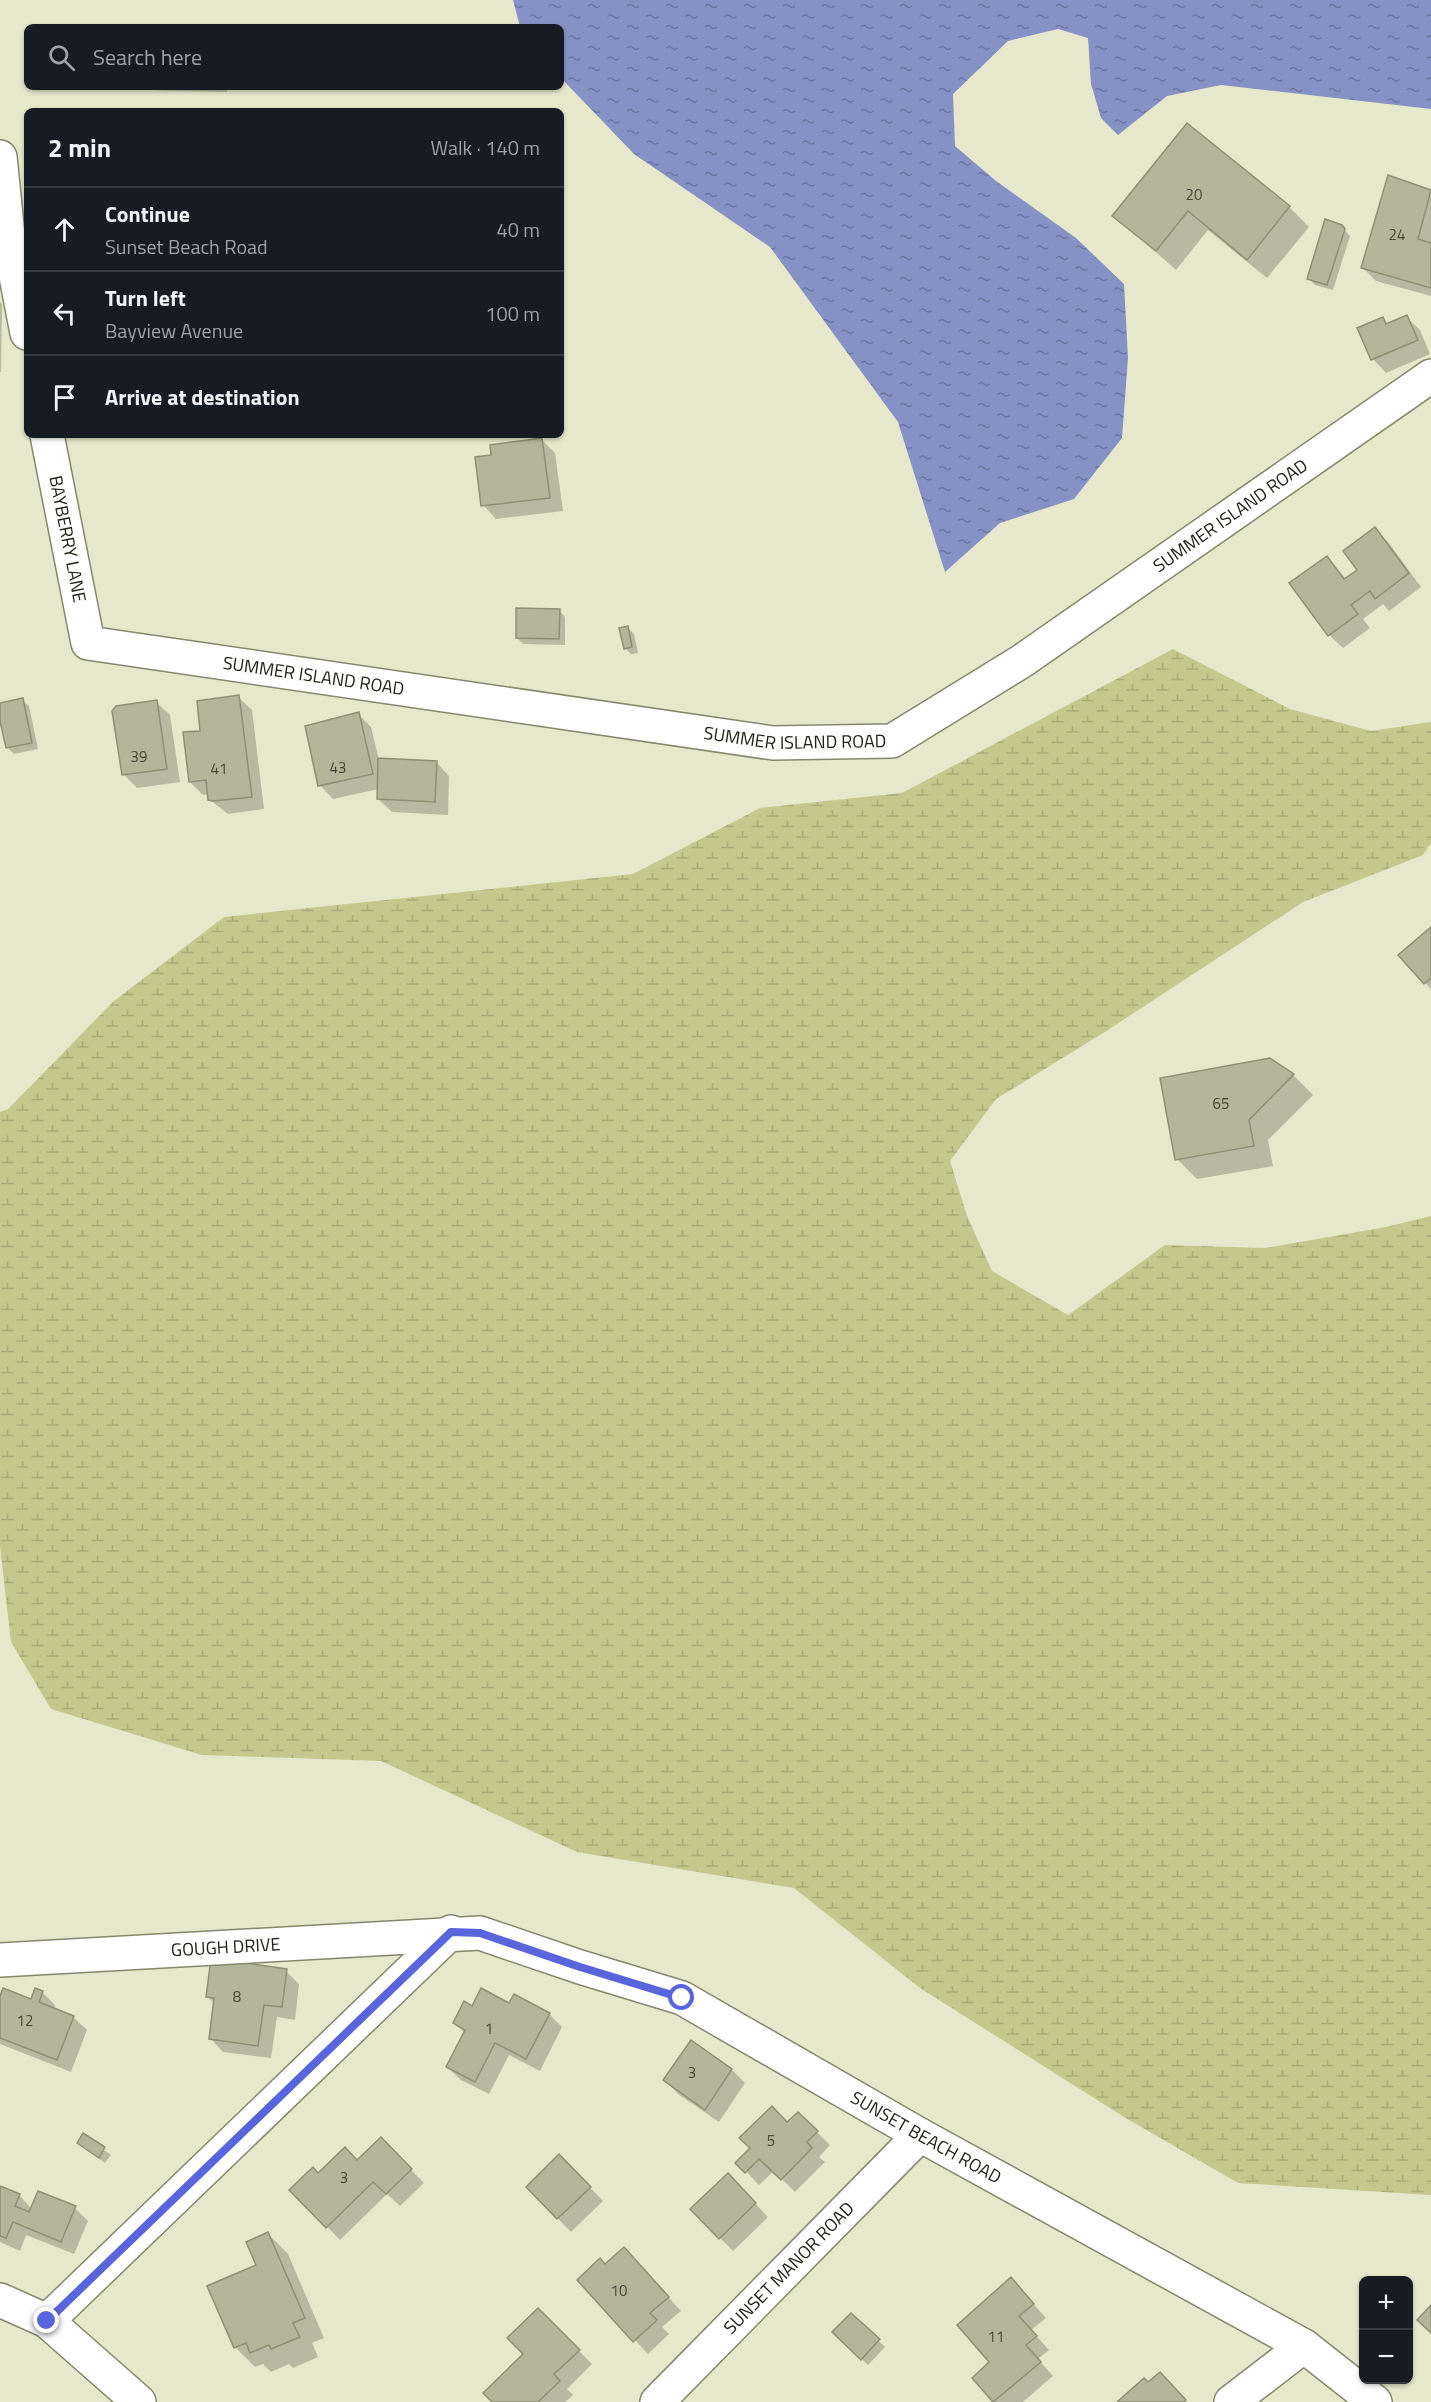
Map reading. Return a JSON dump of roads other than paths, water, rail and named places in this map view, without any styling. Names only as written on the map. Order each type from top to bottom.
[{"type":"street","points":[[0,157],[4,234],[24,320]]},
{"type":"street","name":"SUMMER ISLAND ROAD","points":[[88,643],[773,743],[892,741],[1022,661],[1431,376]]},
{"type":"street","name":"BAYBERRY LANE","points":[[48,438],[88,643]]},
{"type":"street","points":[[47,2321],[451,1932]]},
{"type":"street","name":"GOUGH DRIVE","points":[[0,1960],[451,1932]]},
{"type":"street","name":"SUNSET BEACH ROAD","points":[[451,1932],[480,1933],[682,1998],[920,2135],[1305,2346],[1375,2402]]},
{"type":"street","name":"SUNSET MANOR ROAD","points":[[657,2402],[920,2135]]},
{"type":"street","points":[[0,2300],[47,2321],[139,2402]]},
{"type":"street","points":[[1231,2402],[1305,2346]]},
{"type":"water","points":[[513,0],[1431,0],[1431,109],[1221,85],[1167,96],[1118,135],[1101,118],[1091,84],[1088,38],[1058,29],[1008,41],[953,94],[955,146],[996,181],[1076,238],[1124,284],[1128,358],[1122,438],[1074,499],[1000,523],[945,572],[898,422],[770,247],[634,154],[564,81],[564,24],[519,24]]}]
